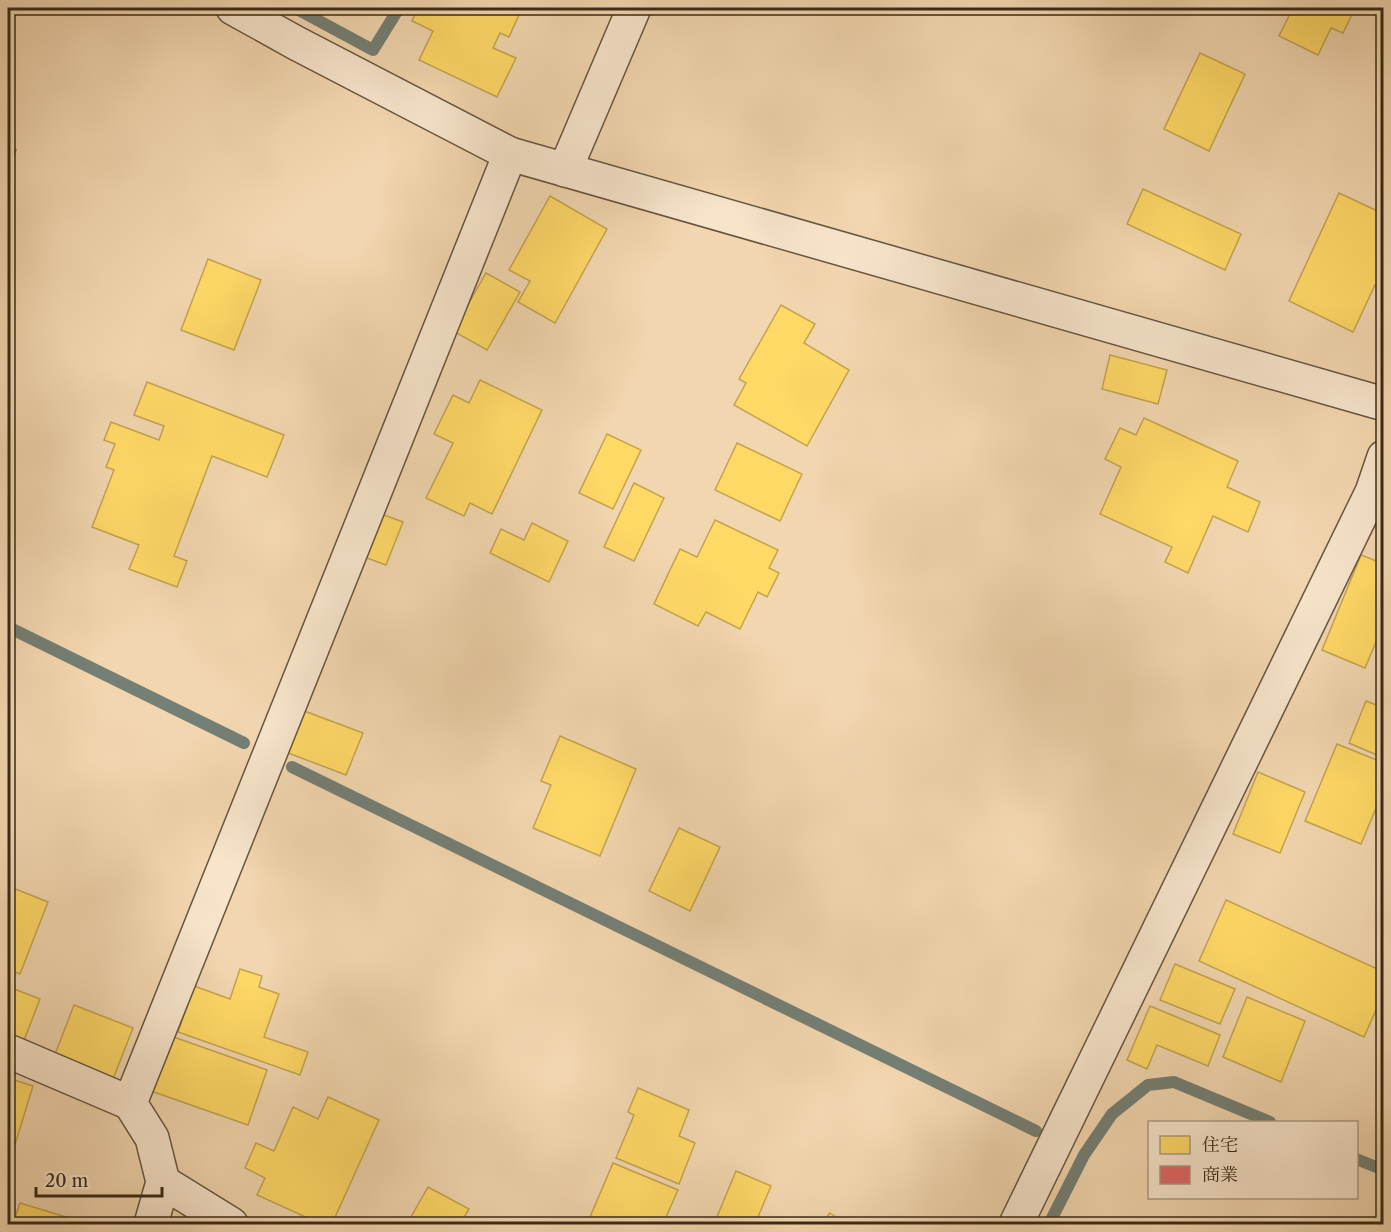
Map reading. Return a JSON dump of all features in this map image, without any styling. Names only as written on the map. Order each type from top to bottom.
[{"type":"street","points":[[233,8],[510,154],[1383,404]]},
{"type":"street","points":[[565,170],[633,8]]},
{"type":"street","points":[[130,1102],[510,154]]},
{"type":"street","points":[[1016,1224],[1372,492],[1383,457]]},
{"type":"street","points":[[8,1051],[130,1102],[152,1138],[163,1182],[151,1224]]},
{"type":"street","points":[[163,1182],[231,1224]]},
{"type":"building: 住宅","points":[[418,8],[522,8],[509,37],[500,33],[493,48],[516,58],[497,97],[419,60],[433,31],[412,21]]},
{"type":"building: 住宅","points":[[1293,8],[1355,8],[1343,33],[1331,28],[1318,55],[1279,36]]},
{"type":"building: 住宅","points":[[1200,53],[1245,74],[1209,151],[1164,129]]},
{"type":"building: 住宅","points":[[1143,189],[1241,234],[1225,270],[1127,224]]},
{"type":"building: 住宅","points":[[1339,193],[1384,214],[1384,289],[1375,285],[1353,332],[1289,301]]},
{"type":"building: 住宅","points":[[550,196],[607,229],[555,323],[518,302],[530,281],[509,270]]},
{"type":"building: 住宅","points":[[208,259],[261,280],[234,350],[181,330]]},
{"type":"building: 住宅","points":[[486,273],[520,292],[487,350],[453,331]]},
{"type":"building: 住宅","points":[[781,305],[815,324],[804,343],[849,370],[807,446],[734,405],[746,383],[739,379]]},
{"type":"building: 住宅","points":[[1110,355],[1167,370],[1158,404],[1102,389]]},
{"type":"building: 住宅","points":[[480,380],[542,410],[492,514],[470,503],[464,516],[426,498],[453,443],[434,434],[453,395],[469,403]]},
{"type":"building: 住宅","points":[[147,382],[284,435],[267,477],[212,456],[174,556],[187,561],[177,587],[129,569],[139,545],[92,527],[114,470],[106,467],[115,444],[104,440],[111,422],[159,440],[164,426],[134,415]]},
{"type":"building: 住宅","points":[[1144,418],[1238,461],[1227,487],[1260,502],[1248,532],[1213,516],[1188,573],[1165,562],[1172,547],[1100,514],[1121,467],[1105,459],[1120,428],[1136,435]]},
{"type":"building: 住宅","points":[[607,434],[641,450],[613,509],[579,493]]},
{"type":"building: 住宅","points":[[737,443],[802,474],[780,521],[715,490]]},
{"type":"building: 住宅","points":[[634,483],[664,498],[634,561],[604,547]]},
{"type":"building: 住宅","points":[[376,512],[403,522],[386,565],[359,555]]},
{"type":"building: 住宅","points":[[715,520],[778,550],[769,568],[779,573],[767,597],[758,592],[740,629],[706,612],[698,626],[654,604],[680,549],[697,557]]},
{"type":"building: 住宅","points":[[532,523],[568,541],[549,582],[490,553],[501,529],[524,540]]},
{"type":"building: 住宅","points":[[1361,555],[1384,564],[1384,623],[1365,668],[1322,650]]},
{"type":"building: 住宅","points":[[1366,701],[1384,708],[1384,758],[1349,743]]},
{"type":"building: 住宅","points":[[299,709],[363,733],[346,775],[283,751]]},
{"type":"building: 住宅","points":[[560,736],[636,769],[600,856],[533,828],[551,785],[541,781]]},
{"type":"building: 住宅","points":[[1337,744],[1384,763],[1384,789],[1361,844],[1305,821]]},
{"type":"building: 住宅","points":[[1258,772],[1305,792],[1280,853],[1233,834]]},
{"type":"building: 住宅","points":[[679,828],[720,847],[690,911],[649,891]]},
{"type":"building: 住宅","points":[[8,886],[48,902],[20,974],[8,969]]},
{"type":"building: 住宅","points":[[1226,900],[1384,972],[1384,992],[1364,1037],[1199,961]]},
{"type":"building: 住宅","points":[[1175,964],[1235,989],[1220,1024],[1160,1000]]},
{"type":"building: 住宅","points":[[240,969],[262,976],[259,987],[279,994],[264,1037],[308,1052],[300,1075],[178,1032],[194,986],[230,999]]},
{"type":"building: 住宅","points":[[9,987],[40,999],[23,1043],[8,1037]]},
{"type":"building: 住宅","points":[[1247,997],[1305,1021],[1281,1082],[1223,1057]]},
{"type":"building: 住宅","points":[[74,1005],[133,1028],[113,1079],[54,1057]]},
{"type":"building: 住宅","points":[[1150,1006],[1220,1035],[1208,1066],[1157,1045],[1147,1069],[1127,1060]]},
{"type":"building: 住宅","points":[[168,1035],[267,1070],[248,1125],[148,1090]]},
{"type":"building: 住宅","points":[[8,1078],[33,1086],[9,1164],[8,1163]]},
{"type":"building: 住宅","points":[[638,1088],[689,1110],[679,1136],[695,1143],[679,1184],[616,1158],[634,1115],[628,1112]]},
{"type":"building: 住宅","points":[[328,1097],[379,1120],[332,1224],[321,1224],[257,1195],[265,1178],[245,1168],[256,1143],[274,1151],[293,1107],[318,1119]]},
{"type":"building: 住宅","points":[[613,1163],[678,1190],[663,1224],[587,1224]]},
{"type":"building: 住宅","points":[[736,1171],[771,1186],[755,1224],[714,1224]]},
{"type":"building: 住宅","points":[[428,1187],[469,1209],[460,1224],[407,1224]]},
{"type":"building: 住宅","points":[[20,1203],[89,1224],[13,1224]]},
{"type":"building: 住宅","points":[[830,1213],[846,1224],[821,1224]]},
{"type":"building: 商業","points":[[8,147],[16,150],[8,170]]},
{"type":"waterway","points":[[295,8],[373,50],[399,8]]},
{"type":"waterway","points":[[8,627],[244,743]]},
{"type":"waterway","points":[[292,767],[1036,1131]]},
{"type":"waterway","points":[[1049,1224],[1084,1155],[1112,1114],[1148,1085],[1174,1082],[1268,1121]]},
{"type":"waterway","points":[[1358,1160],[1384,1170]]}]
